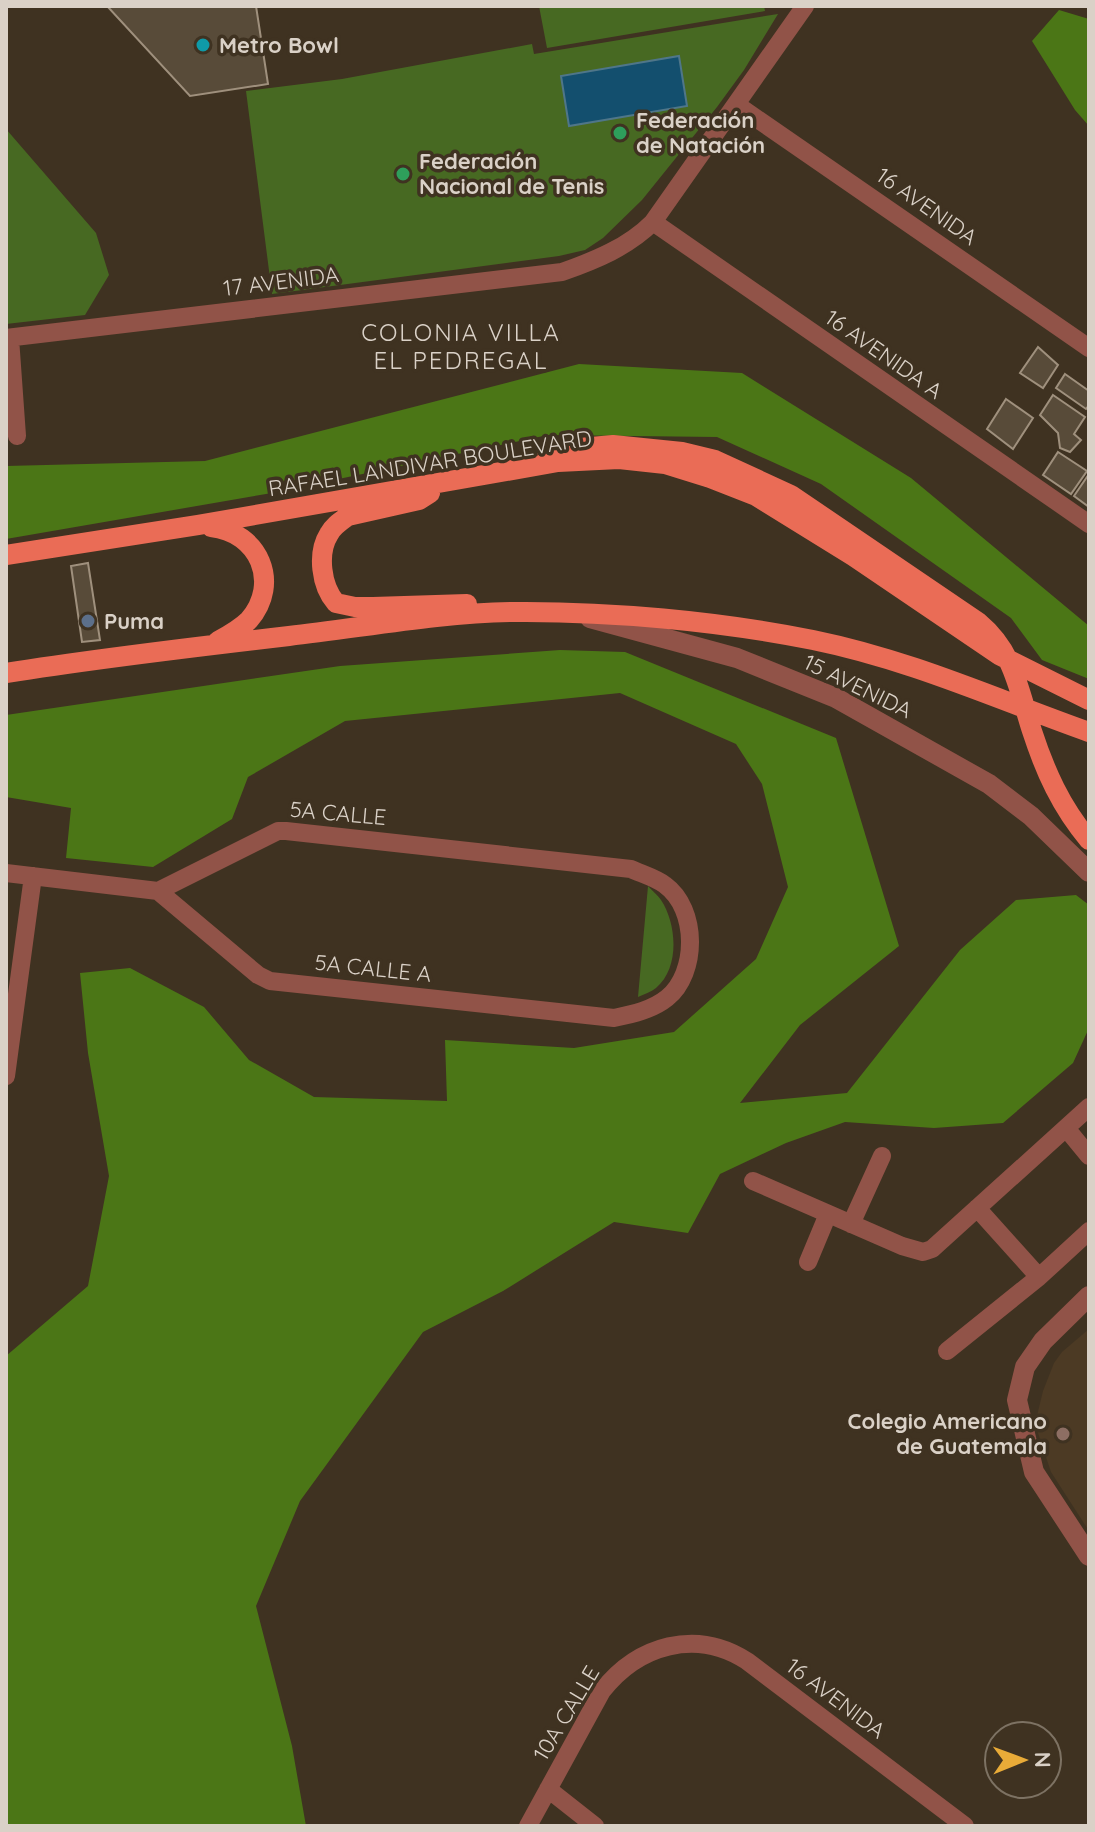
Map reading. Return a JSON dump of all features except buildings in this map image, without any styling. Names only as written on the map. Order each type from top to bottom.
[{"type":"main road","points":[[472,477],[493,464],[548,451],[613,445],[701,456],[736,468],[791,495],[991,633],[1010,659],[1032,733],[1055,792],[1089,840]]},
{"type":"main road","name":"RAFAEL LANDIVAR BOULEVARD","points":[[6,555],[558,462],[619,459],[665,464],[756,496],[853,556],[999,655],[1089,700]]},
{"type":"main road","points":[[450,481],[419,500],[348,516],[333,527],[323,551],[328,590],[336,603],[355,607],[463,603],[509,612]]},
{"type":"main road","points":[[198,525],[217,527],[240,535],[258,555],[264,574],[259,603],[251,618],[238,630],[211,645]]},
{"type":"main road","points":[[6,673],[124,654],[509,612],[569,613],[684,622],[835,645],[941,675],[1089,732]]},
{"type":"street","name":"17 AVENIDA","points":[[8,338],[562,272],[610,253],[653,222],[805,6]]},
{"type":"street","name":"16 AVENIDA","points":[[737,105],[1089,348]]},
{"type":"street","name":"16 AVENIDA A","points":[[653,222],[1089,524]]},
{"type":"street","points":[[8,338],[17,436]]},
{"type":"street","name":"15 AVENIDA","points":[[569,613],[737,658],[836,698],[989,784],[1031,816],[1089,872]]},
{"type":"street","name":"5A CALLE","points":[[158,891],[278,831],[631,869],[666,886],[677,899],[686,916],[688,958],[684,975],[668,997],[643,1012],[614,1018]]},
{"type":"street","points":[[6,873],[158,891]]},
{"type":"street","points":[[6,1076],[33,876]]},
{"type":"street","name":"5A CALLE A","points":[[158,891],[258,975],[270,981],[614,1018]]},
{"type":"street","points":[[753,1181],[923,1252],[932,1249],[1089,1107]]},
{"type":"street","points":[[1066,1128],[1089,1156]]},
{"type":"street","points":[[851,1224],[882,1156]]},
{"type":"street","points":[[977,1208],[1039,1277]]},
{"type":"street","points":[[808,1262],[828,1214]]},
{"type":"street","points":[[947,1351],[1039,1277],[1089,1231]]},
{"type":"street","points":[[1089,1296],[1043,1341],[1025,1367],[1017,1400],[1034,1472],[1089,1556]]},
{"type":"street","name":"16 AVENIDA","points":[[665,1647],[698,1644],[735,1653],[965,1826]]},
{"type":"street","name":"10A CALLE","points":[[528,1826],[602,1691],[630,1661],[665,1647]]},
{"type":"street","points":[[548,1789],[595,1826]]},
{"type":"shaded area","name":"Colegio Americano de Guatemala","points":[[1089,1329],[1089,1531],[1051,1472],[1035,1424],[1054,1363]]},
{"type":"green space","points":[[539,6],[764,6],[765,11],[547,48]]},
{"type":"green space","points":[[1059,10],[1089,19],[1089,126],[1075,110],[1032,41]]},
{"type":"green space","name":"Federación Nacional de Tenis","points":[[778,14],[717,107],[642,200],[603,238],[585,250],[272,294],[246,91],[342,79],[532,44],[534,54]]},
{"type":"green space","points":[[6,129],[96,233],[109,275],[85,315],[6,324]]},
{"type":"green space","points":[[579,364],[742,373],[911,478],[1089,626],[1089,679],[1042,660],[1011,618],[821,484],[717,437],[548,435],[272,493],[6,539],[6,466],[205,461]]},
{"type":"green space","points":[[560,650],[625,652],[836,738],[899,946],[800,1025],[740,1103],[847,1093],[960,950],[1016,900],[1076,895],[1089,905],[1089,1028],[1073,1063],[1003,1123],[934,1128],[845,1122],[786,1143],[720,1174],[688,1233],[614,1222],[503,1291],[423,1332],[300,1501],[256,1606],[292,1746],[306,1826],[6,1826],[6,1356],[88,1286],[109,1176],[88,1053],[80,973],[130,968],[204,1007],[249,1060],[314,1097],[447,1101],[445,1040],[574,1048],[674,1032],[756,959],[788,887],[762,784],[736,744],[620,693],[345,721],[248,777],[232,819],[153,867],[66,858],[71,808],[6,797],[6,715],[340,666]]},
{"type":"green space","points":[[648,886],[666,910],[674,946],[664,979],[654,989],[638,997]]},
{"type":"water","points":[[679,56],[687,106],[569,126],[561,76]]},
{"type":"place","name":"Metro Bowl","points":[[203,45]]},
{"type":"place","name":"Federación de Natación","points":[[620,133]]},
{"type":"place","name":"Federación Nacional de Tenis","points":[[403,174]]},
{"type":"place","name":"Puma","points":[[88,621]]},
{"type":"place","name":"Colegio Americano de Guatemala","points":[[1063,1434]]},
{"type":"district","name":"COLONIA VILLA EL PEDREGAL","points":[[461,347]]}]
